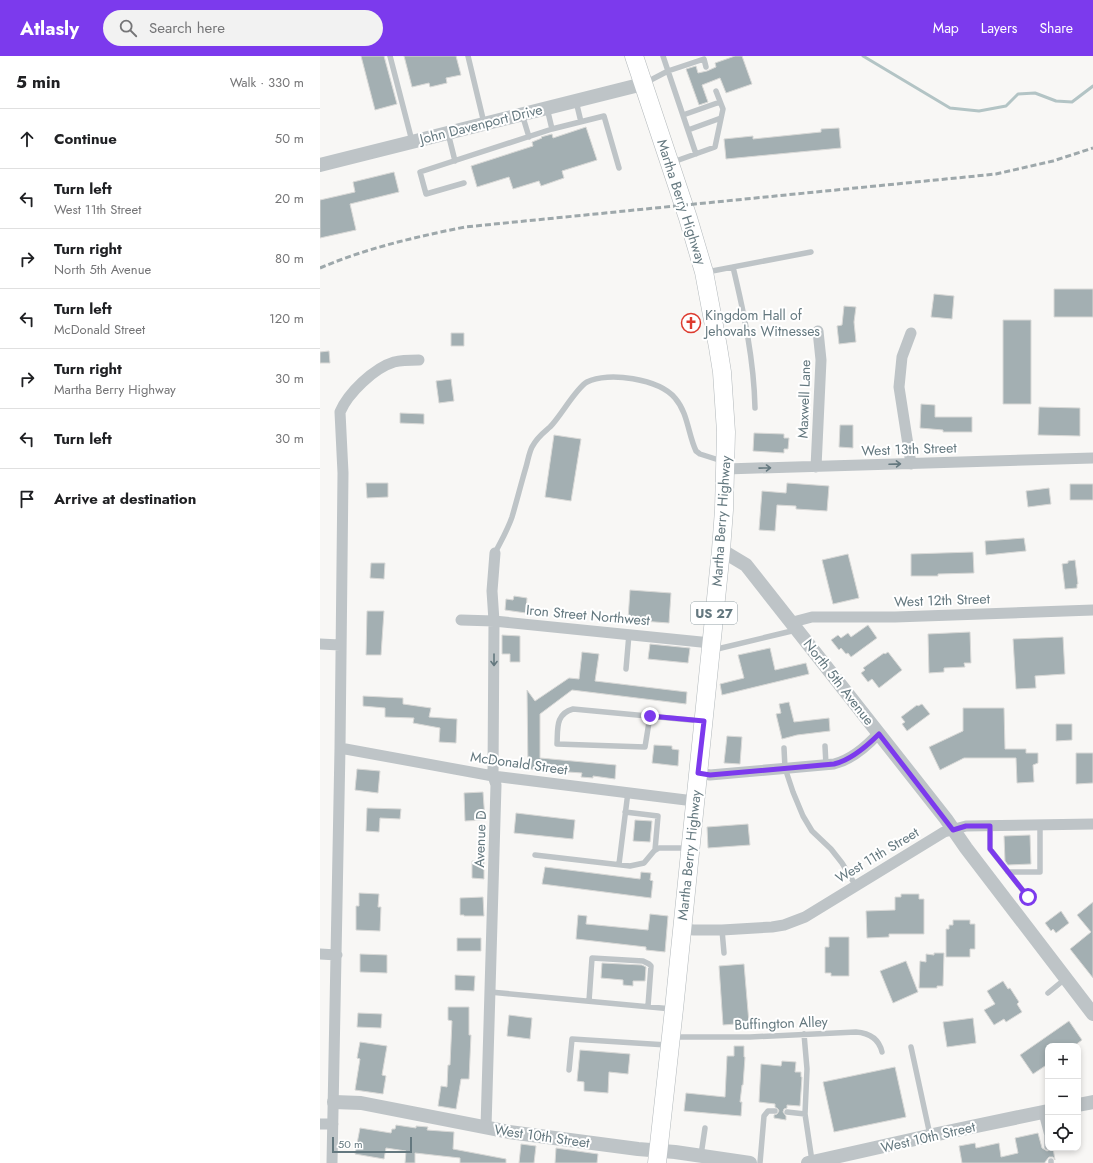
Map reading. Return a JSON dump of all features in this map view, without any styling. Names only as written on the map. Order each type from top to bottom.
[{"type":"main road","name":"Martha Berry Highway","points":[[634,56],[704,272],[722,372],[726,432],[726,466],[721,550],[658,1157]]},
{"type":"street","name":"John Davenport Drive","points":[[320,165],[643,84]]},
{"type":"street","name":"Maxwell Lane","points":[[816,467],[821,360],[818,331]]},
{"type":"street","points":[[911,333],[902,357],[899,386],[911,464]]},
{"type":"street","points":[[332,1163],[337,955],[343,474],[340,412],[344,404],[363,382],[384,366],[398,361],[419,360]]},
{"type":"street","name":"West 13th Street","points":[[726,466],[816,467],[1093,458]]},
{"type":"street","name":"North 5th Avenue","points":[[721,550],[746,565],[795,626],[1093,1014]]},
{"type":"street","name":"Avenue D","points":[[486,1127],[496,785],[493,776],[494,621],[492,591],[495,553]]},
{"type":"street","name":"West 12th Street","points":[[795,626],[812,617],[895,617],[1093,610]]},
{"type":"street","name":"Iron Street Northwest","points":[[461,620],[494,621],[629,634],[711,647]]},
{"type":"street","points":[[320,644],[340,645]]},
{"type":"street","points":[[698,773],[710,775],[840,763],[869,743],[879,734]]},
{"type":"street","name":"McDonald Street","points":[[340,748],[493,776],[694,801]]},
{"type":"street","name":"West 11th Street","points":[[681,929],[722,930],[784,925],[805,917],[944,832],[966,826],[1093,824]]},
{"type":"street","points":[[320,954],[337,955]]},
{"type":"street","name":"West 10th Street","points":[[334,1102],[361,1103],[509,1132],[658,1157],[701,1156],[750,1163]]},
{"type":"street","points":[[1081,1104],[1093,1102]]},
{"type":"street","name":"West 10th Street","points":[[810,1163],[1045,1112]]},
{"type":"street","points":[[320,1124],[333,1124]]},
{"type":"lane","points":[[390,56],[412,142]]},
{"type":"lane","points":[[468,56],[484,124]]},
{"type":"lane","points":[[663,56],[696,154]]},
{"type":"lane","points":[[643,84],[668,71],[704,59],[706,67]]},
{"type":"lane","points":[[669,163],[715,147],[723,109],[716,91]]},
{"type":"lane","points":[[576,101],[581,122]]},
{"type":"lane","points":[[683,115],[720,102]]},
{"type":"lane","points":[[547,108],[552,129]]},
{"type":"lane","points":[[522,114],[528,137]]},
{"type":"lane","points":[[464,183],[426,194],[420,172],[552,129],[604,116],[618,168]]},
{"type":"lane","points":[[688,130],[721,118]]},
{"type":"lane","points":[[448,133],[454,162]]},
{"type":"lane","points":[[704,272],[810,252]]},
{"type":"lane","points":[[733,267],[744,317],[754,386],[755,408]]},
{"type":"lane","points":[[495,553],[512,518],[532,448],[539,436],[551,426],[579,389],[594,379],[612,376],[624,377],[663,388],[680,404],[687,420],[696,451],[726,466]]},
{"type":"lane","points":[[711,647],[795,626]]},
{"type":"lane","points":[[626,669],[629,634]]},
{"type":"lane","points":[[650,716],[645,747],[557,744],[561,715],[573,709],[650,716],[704,721]]},
{"type":"lane","points":[[825,746],[826,765]]},
{"type":"lane","points":[[784,748],[786,768],[793,792],[803,816],[812,831],[842,862],[856,886]]},
{"type":"lane","points":[[619,864],[628,792]]},
{"type":"lane","points":[[626,812],[658,816],[655,850]]},
{"type":"lane","points":[[1008,872],[1040,872],[1040,825]]},
{"type":"lane","points":[[990,826],[990,849],[1028,897]]},
{"type":"lane","points":[[535,855],[630,866],[644,863],[655,850],[659,848],[690,848]]},
{"type":"lane","points":[[722,930],[724,953]]},
{"type":"lane","points":[[589,1001],[592,958],[643,961],[650,966],[648,1006]]},
{"type":"lane","points":[[1048,993],[1066,979]]},
{"type":"lane","points":[[490,992],[674,1009]]},
{"type":"lane","name":"Buffington Alley","points":[[569,1070],[572,1039],[671,1041],[861,1032],[874,1038],[880,1044],[882,1052]]},
{"type":"lane","points":[[804,1034],[807,1069],[805,1114],[810,1163]]},
{"type":"lane","points":[[911,1047],[930,1136]]},
{"type":"lane","points":[[760,1163],[764,1116],[768,1111],[775,1111]]},
{"type":"lane","points":[[787,1112],[805,1114]]},
{"type":"lane","points":[[701,1156],[705,1128]]},
{"type":"building","points":[[361,56],[384,56],[397,104],[375,110]]},
{"type":"building","points":[[404,56],[456,56],[461,75],[446,78],[447,83],[430,87],[429,83],[412,87]]},
{"type":"building","points":[[735,56],[742,56],[752,84],[726,93],[720,78],[702,85],[708,102],[699,105],[686,69],[696,66],[698,73],[707,71],[716,67],[715,63]]},
{"type":"building","points":[[586,127],[597,160],[562,171],[564,178],[541,186],[539,181],[513,189],[509,177],[477,187],[471,166],[533,146],[532,142],[542,138],[541,137],[552,134],[553,138]]},
{"type":"building","points":[[839,128],[841,148],[726,159],[724,139],[753,136],[753,139],[821,132],[821,129]]},
{"type":"building","points":[[394,172],[399,192],[350,204],[356,230],[320,238],[320,200],[355,192],[353,182]]},
{"type":"building","points":[[1054,289],[1093,289],[1093,317],[1054,317]]},
{"type":"building","points":[[934,294],[954,296],[952,319],[931,317]]},
{"type":"building","points":[[844,306],[856,307],[854,322],[856,342],[839,344],[837,326],[842,325]]},
{"type":"building","points":[[1003,320],[1031,320],[1031,404],[1003,404]]},
{"type":"building","points":[[451,333],[464,333],[464,346],[451,346]]},
{"type":"building","points":[[329,351],[330,363],[320,363],[320,352]]},
{"type":"building","points":[[451,379],[454,401],[439,403],[436,381]]},
{"type":"building","points":[[921,404],[935,405],[935,417],[972,417],[972,432],[943,432],[943,430],[920,428]]},
{"type":"building","points":[[1039,407],[1080,408],[1080,436],[1038,435]]},
{"type":"building","points":[[400,413],[424,414],[424,424],[400,423]]},
{"type":"building","points":[[840,425],[853,425],[853,448],[839,447]]},
{"type":"building","points":[[754,433],[784,434],[784,438],[789,438],[788,449],[784,449],[784,453],[753,451]]},
{"type":"building","points":[[554,435],[581,439],[571,501],[545,497]]},
{"type":"building","points":[[366,483],[388,483],[388,497],[367,498]]},
{"type":"building","points":[[787,483],[829,486],[827,511],[796,509],[796,506],[777,505],[775,531],[759,530],[762,491],[786,493]]},
{"type":"building","points":[[1070,484],[1093,484],[1093,500],[1070,500]]},
{"type":"building","points":[[1049,488],[1051,504],[1028,507],[1026,491]]},
{"type":"building","points":[[1024,538],[1026,551],[986,555],[985,541]]},
{"type":"building","points":[[973,552],[974,573],[938,574],[938,576],[911,576],[911,554]]},
{"type":"building","points":[[848,554],[859,598],[833,604],[822,560]]},
{"type":"building","points":[[1075,560],[1078,584],[1077,588],[1065,589],[1062,564]]},
{"type":"building","points":[[371,563],[385,563],[384,579],[370,578]]},
{"type":"building","points":[[630,590],[671,593],[669,623],[628,620]]},
{"type":"building","points":[[514,596],[527,598],[526,613],[505,610],[506,599],[513,600]]},
{"type":"building","points":[[367,611],[384,611],[381,655],[366,655]]},
{"type":"building","points":[[868,625],[877,638],[851,657],[841,648],[839,650],[831,640],[838,635],[841,638],[848,633],[851,637]]},
{"type":"building","points":[[970,632],[971,663],[964,663],[965,667],[944,668],[944,672],[929,673],[928,634]]},
{"type":"building","points":[[502,635],[520,636],[520,662],[510,662],[510,654],[502,654]]},
{"type":"building","points":[[1063,637],[1065,674],[1035,676],[1036,688],[1016,689],[1013,639]]},
{"type":"building","points":[[650,644],[690,648],[688,663],[648,659]]},
{"type":"building","points":[[770,648],[775,670],[806,663],[809,674],[722,695],[720,684],[744,678],[738,655]]},
{"type":"building","points":[[582,652],[599,654],[595,681],[687,692],[686,704],[572,690],[540,714],[540,758],[616,765],[615,779],[593,776],[593,778],[581,777],[582,773],[528,769],[527,690],[535,701],[569,678],[579,679]]},
{"type":"building","points":[[888,652],[902,670],[879,688],[872,679],[868,682],[861,673],[865,670],[863,668],[884,653],[885,654]]},
{"type":"building","points":[[363,696],[403,698],[403,704],[431,708],[429,717],[457,719],[456,743],[439,742],[440,728],[413,723],[414,718],[385,717],[385,708],[363,706]]},
{"type":"building","points":[[789,702],[794,722],[829,718],[830,731],[797,735],[782,739],[776,714],[781,713],[779,704]]},
{"type":"building","points":[[922,704],[930,714],[907,731],[902,724],[905,722],[901,717],[917,705]]},
{"type":"building","points":[[963,708],[1004,708],[1005,749],[1026,749],[1026,753],[1038,753],[1038,763],[1033,765],[1034,782],[1017,783],[1016,758],[964,758],[940,770],[929,747],[963,731]]},
{"type":"building","points":[[1056,724],[1072,724],[1072,740],[1056,741]]},
{"type":"building","points":[[727,736],[742,737],[740,764],[724,763]]},
{"type":"building","points":[[654,745],[672,746],[672,749],[679,750],[678,766],[652,763]]},
{"type":"building","points":[[1076,753],[1093,753],[1093,783],[1076,784]]},
{"type":"building","points":[[357,769],[380,771],[378,793],[355,790]]},
{"type":"building","points":[[483,792],[485,820],[465,821],[464,793]]},
{"type":"building","points":[[367,808],[401,809],[400,819],[380,818],[379,832],[366,831]]},
{"type":"building","points":[[516,813],[575,820],[573,839],[514,833]]},
{"type":"building","points":[[635,820],[652,821],[650,842],[633,841]]},
{"type":"building","points":[[748,824],[750,845],[708,848],[707,827]]},
{"type":"building","points":[[1030,835],[1031,864],[1008,865],[1005,861],[1004,836]]},
{"type":"building","points":[[472,861],[484,861],[484,879],[472,878]]},
{"type":"building","points":[[545,867],[640,879],[641,872],[651,873],[650,880],[653,881],[651,898],[542,884]]},
{"type":"building","points":[[359,893],[379,894],[378,907],[381,907],[380,931],[356,930],[356,906],[359,906]]},
{"type":"building","points":[[901,894],[919,894],[919,899],[924,899],[924,934],[889,934],[889,937],[867,938],[866,911],[895,910],[895,897],[901,897]]},
{"type":"building","points":[[483,897],[484,916],[460,915],[460,898]]},
{"type":"building","points":[[1093,902],[1093,978],[1070,949],[1091,932],[1077,915]]},
{"type":"building","points":[[1061,911],[1069,923],[1056,933],[1053,929],[1051,931],[1045,923]]},
{"type":"building","points":[[650,914],[668,916],[665,952],[646,950],[646,947],[576,939],[578,915],[587,916],[586,924],[648,930]]},
{"type":"building","points":[[953,920],[970,920],[970,924],[975,924],[975,949],[970,949],[970,957],[946,957],[946,929],[949,929],[949,925],[953,925]]},
{"type":"building","points":[[829,937],[849,937],[849,976],[831,976],[831,973],[825,973],[825,947],[829,947]]},
{"type":"building","points":[[457,938],[481,938],[481,951],[457,951]]},
{"type":"building","points":[[934,953],[944,953],[943,986],[937,986],[937,988],[919,988],[920,961],[926,962],[926,954],[934,955]]},
{"type":"building","points":[[360,954],[387,955],[387,973],[360,972]]},
{"type":"building","points":[[906,961],[918,992],[893,1003],[880,971]]},
{"type":"building","points":[[602,963],[642,965],[646,967],[645,981],[633,981],[633,986],[623,985],[623,980],[601,978]]},
{"type":"building","points":[[744,964],[749,1023],[723,1025],[719,966]]},
{"type":"building","points":[[455,975],[475,976],[474,991],[455,990]]},
{"type":"building","points":[[1003,981],[1008,989],[1010,988],[1019,1002],[1017,1004],[1022,1012],[1006,1022],[1004,1019],[994,1025],[984,1010],[995,1004],[987,991]]},
{"type":"building","points":[[448,1007],[469,1007],[469,1035],[471,1035],[469,1079],[461,1079],[456,1109],[438,1106],[441,1086],[447,1087],[448,1065],[450,1065],[452,1021],[448,1020]]},
{"type":"building","points":[[358,1013],[382,1014],[381,1028],[357,1027]]},
{"type":"building","points":[[509,1015],[532,1018],[530,1039],[507,1036]]},
{"type":"building","points":[[973,1018],[976,1043],[947,1047],[943,1022]]},
{"type":"building","points":[[1069,1021],[1082,1040],[1078,1043],[1045,1043],[1045,1066],[1033,1074],[1020,1055]]},
{"type":"building","points":[[360,1042],[387,1046],[382,1075],[386,1076],[383,1094],[355,1090],[360,1059],[357,1058]]},
{"type":"building","points":[[734,1046],[744,1046],[745,1057],[743,1085],[740,1102],[742,1102],[741,1116],[684,1111],[686,1093],[725,1097],[727,1056],[734,1056]]},
{"type":"building","points":[[580,1050],[630,1054],[628,1074],[609,1072],[608,1093],[584,1091],[584,1082],[577,1081]]},
{"type":"building","points":[[782,1061],[796,1062],[795,1072],[801,1072],[802,1077],[800,1106],[787,1105],[787,1108],[784,1109],[783,1112],[786,1116],[786,1120],[774,1118],[774,1115],[779,1111],[775,1107],[775,1104],[759,1102],[761,1064],[781,1066]]},
{"type":"building","points":[[895,1067],[906,1117],[834,1132],[823,1082]]},
{"type":"building","points":[[396,1125],[416,1128],[416,1126],[428,1127],[427,1130],[454,1132],[453,1149],[506,1159],[506,1163],[460,1163],[460,1158],[415,1153],[415,1163],[405,1163],[406,1151],[386,1148],[384,1159],[355,1154],[360,1128],[391,1133],[392,1129],[395,1129]]},
{"type":"building","points":[[1038,1133],[1042,1148],[1045,1151],[1054,1151],[1055,1160],[1053,1157],[1049,1157],[1045,1163],[962,1163],[959,1146],[975,1143],[976,1148],[999,1143],[1001,1157],[1018,1153],[1015,1138]]},
{"type":"building","points":[[521,1144],[536,1146],[534,1163],[519,1163]]},
{"type":"building","points":[[556,1148],[598,1154],[597,1163],[555,1163]]},
{"type":"waterway","points":[[863,56],[950,108],[979,111],[1006,106],[1018,94],[1035,93],[1056,101],[1072,102],[1093,86]]},
{"type":"railway","points":[[320,268],[391,244],[465,227],[996,174],[1053,161],[1093,148]]},
{"type":"place","name":"Kingdom Hall of Jehovahs Witnesses","points":[[691,323]]},
{"type":"route","points":[[650,716],[704,721],[698,773],[710,775],[840,763],[869,743],[879,734],[953,830],[966,826],[990,826],[990,849],[1028,897]]}]
